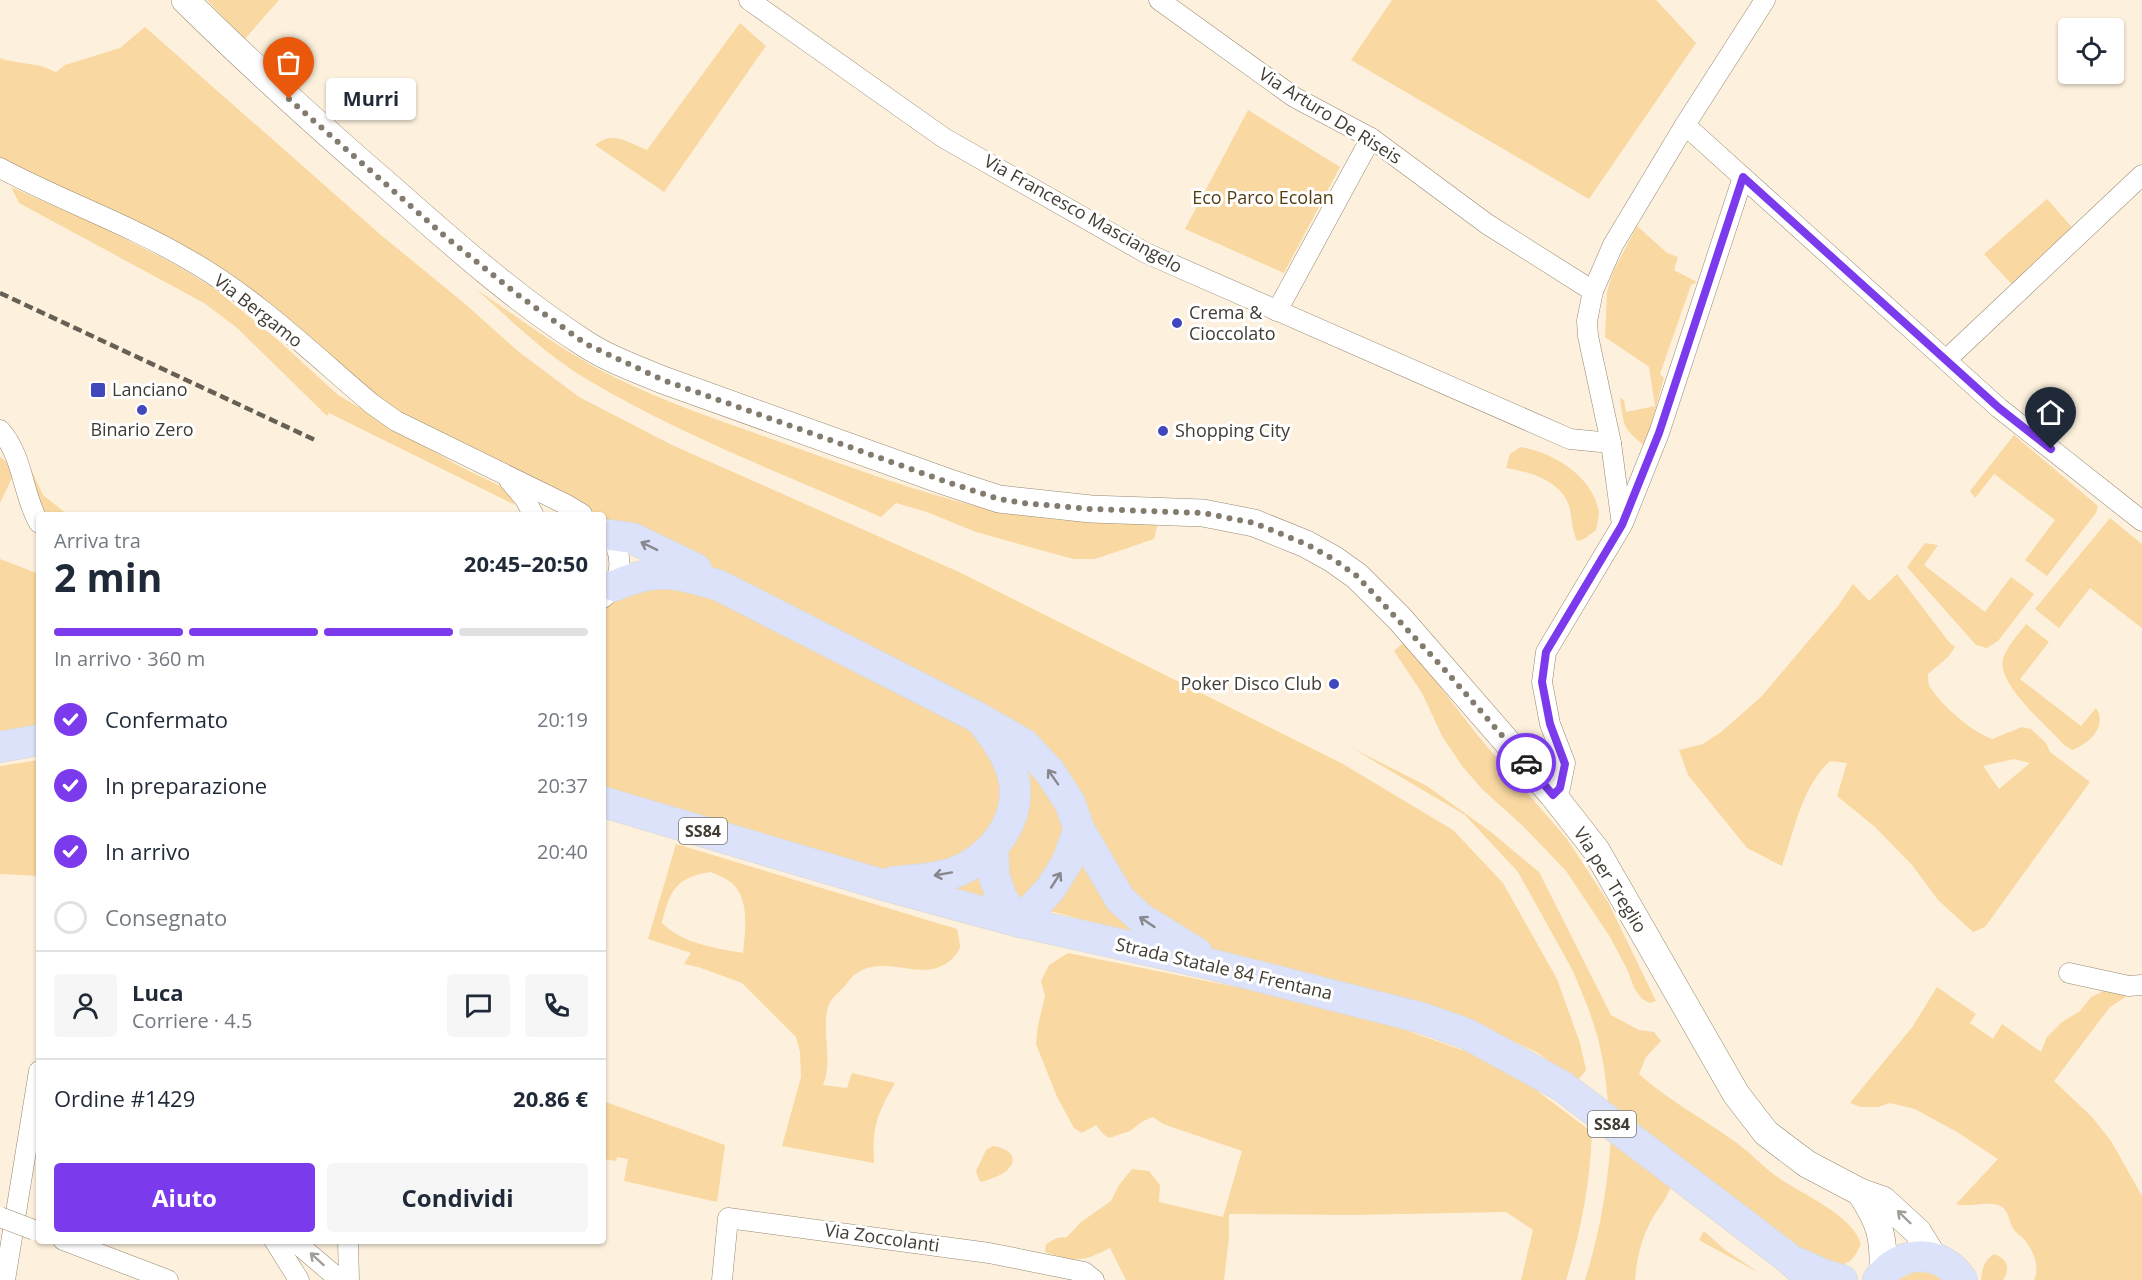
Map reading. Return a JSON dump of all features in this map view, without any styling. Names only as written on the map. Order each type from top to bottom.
[{"type":"main road","name":"Via per Treglio","points":[[184,0],[320,128],[447,238],[518,295],[586,344],[663,380],[999,499],[1091,509],[1203,513],[1254,523],[1306,544],[1357,576],[1437,661],[1553,795],[1596,850],[1669,980],[1742,1102],[1766,1133],[1807,1164],[1860,1192],[1883,1200],[1923,1238],[1934,1258]]},
{"type":"main road","points":[[607,531],[632,538],[702,572],[718,585]]},
{"type":"main road","points":[[608,592],[634,577],[658,573],[680,574],[718,585],[977,717],[1024,744],[1050,772],[1070,803],[1079,829],[1120,898],[1142,920],[1214,965]]},
{"type":"main road","points":[[880,884],[952,873],[972,864],[993,848],[1009,822],[1015,788],[1005,753],[977,717]]},
{"type":"main road","points":[[0,747],[36,741]]},
{"type":"main road","name":"Strada Statale 84 Frentana","points":[[606,803],[880,884],[1020,922],[1214,965],[1422,1018],[1478,1039],[1562,1086],[1787,1257],[1813,1280]]},
{"type":"main road","points":[[993,848],[994,876],[1002,899],[1020,922],[1051,888],[1067,862],[1079,829]]},
{"type":"main road","points":[[1860,1192],[1881,1231],[1883,1240],[1881,1276]]},
{"type":"main road","points":[[1881,1276],[1902,1259],[1923,1256],[1934,1258],[1954,1269],[1962,1280]]},
{"type":"main road","name":"Strada Statale 84 Frentana","points":[[1787,1257],[1810,1269],[1842,1280]]},
{"type":"street","name":"Via Francesco Masciangelo","points":[[749,0],[944,138],[1146,253],[1570,439],[1611,443]]},
{"type":"street","name":"Via Arturo De Riseis","points":[[1159,0],[1294,97],[1371,138],[1487,224],[1593,291]]},
{"type":"street","points":[[1622,525],[1611,443],[1588,336],[1587,321],[1593,291],[1613,245],[1685,125],[1765,0]]},
{"type":"street","points":[[1685,125],[1999,408],[2142,521]]},
{"type":"street","points":[[1277,311],[1371,138]]},
{"type":"street","name":"Via Bergamo","points":[[0,168],[141,234],[190,260],[234,289],[372,404],[406,426],[579,512]]},
{"type":"street","points":[[1946,360],[2142,175]]},
{"type":"street","points":[[1553,795],[1560,788],[1565,764],[1550,724],[1542,682],[1546,652],[1622,525],[1659,433],[1743,177]]},
{"type":"street","points":[[0,430],[13,449],[36,518]]},
{"type":"street","name":"Via Bergamo","points":[[503,474],[525,499],[532,512]]},
{"type":"street","points":[[607,531],[619,554],[618,576],[608,592]]},
{"type":"street","points":[[2070,973],[2129,986],[2142,985]]},
{"type":"street","points":[[5,1280],[36,1089]]},
{"type":"street","points":[[0,1217],[36,1231]]},
{"type":"street","name":"Via Zoccolanti","points":[[722,1280],[728,1218],[989,1253],[1084,1272],[1094,1280]]},
{"type":"street","points":[[74,1244],[168,1280]]},
{"type":"street","points":[[276,1244],[298,1280]]},
{"type":"street","points":[[298,1244],[340,1280]]},
{"type":"street","points":[[348,1244],[349,1280]]},
{"type":"green space","points":[[207,0],[279,0],[244,40]]},
{"type":"green space","points":[[1392,0],[1656,0],[1696,43],[1589,199],[1351,60]]},
{"type":"green space","points":[[740,23],[766,46],[664,192],[595,145],[609,138],[615,138],[647,150]]},
{"type":"green space","points":[[145,27],[382,236],[464,303],[519,352],[579,397],[672,445],[959,572],[1343,764],[1453,830],[1503,883],[1557,979],[1580,1043],[1586,1070],[1579,1079],[1559,1069],[1538,1053],[1476,1023],[1241,962],[1183,939],[1150,922],[1037,751],[614,526],[606,521],[606,512],[592,512],[573,500],[399,414],[332,361],[259,295],[141,228],[0,160],[0,58],[41,66],[56,72],[65,65],[120,48]]},
{"type":"green space","name":"Eco Parco Ecolan","points":[[1248,110],[1340,167],[1284,273],[1185,229]]},
{"type":"green space","points":[[11,187],[98,225],[176,265],[215,289],[279,341],[338,395],[459,466],[506,489],[515,505],[329,413],[327,416],[236,327],[204,303],[19,203]]},
{"type":"green space","points":[[2047,199],[2077,233],[2016,289],[1984,254]]},
{"type":"green space","points":[[1637,226],[1667,253],[1678,257],[1674,270],[1697,282],[1691,285],[1660,374],[1664,378],[1645,446],[1625,426],[1620,398],[1624,400],[1626,412],[1655,406],[1649,367],[1605,337],[1607,292],[1613,272]]},
{"type":"green space","points":[[476,289],[545,337],[599,370],[700,413],[863,472],[944,498],[1036,517],[1092,522],[1148,523],[1157,526],[1154,539],[1095,559],[1073,559],[976,532],[927,512],[896,503],[881,517],[734,454],[625,401],[560,361]]},
{"type":"green space","points":[[2014,435],[2098,506],[2096,513],[2047,576],[2025,560],[2055,520],[1994,474],[1975,498],[1970,491]]},
{"type":"green space","points":[[1520,447],[1558,460],[1580,477],[1589,487],[1599,512],[1596,530],[1577,541],[1570,509],[1560,491],[1535,475],[1506,468],[1510,454]]},
{"type":"green space","points":[[0,457],[12,465],[13,476],[0,503]]},
{"type":"green space","points":[[30,467],[43,495],[64,512],[41,512]]},
{"type":"green space","points":[[2110,518],[2142,544],[2142,628],[2090,588],[2059,628],[2035,609]]},
{"type":"green space","points":[[1925,543],[1938,545],[1924,565],[1985,612],[2011,577],[2034,594],[1998,641],[1987,648],[1976,645],[1907,567]]},
{"type":"green space","points":[[0,559],[36,573],[36,729],[0,735]]},
{"type":"green space","points":[[1897,574],[1955,647],[1948,657],[1928,674],[1929,686],[1942,702],[1958,718],[1992,739],[2022,727],[2031,729],[2046,743],[2050,752],[2090,782],[1985,927],[1973,932],[1938,900],[1912,865],[1875,827],[1837,796],[1847,763],[1830,761],[1812,784],[1805,796],[1782,866],[1747,848],[1688,775],[1679,750],[1703,744],[1721,732],[1761,697],[1838,606],[1853,584],[1869,601]],"holes":[[[2014,759],[2030,763],[1999,789],[1983,766]]]},
{"type":"green space","points":[[641,581],[706,594],[946,713],[979,736],[992,750],[1002,787],[997,818],[979,849],[951,863],[903,872],[836,861],[606,795],[606,603]]},
{"type":"green space","points":[[2026,624],[2049,642],[2020,679],[2081,726],[2096,708],[2099,715],[2100,721],[2095,734],[2072,750],[2064,745],[2025,705],[2007,680],[2003,669],[2003,659]]},
{"type":"green space","points":[[1405,641],[1478,736],[1567,839],[1608,902],[1656,1001],[1650,1003],[1642,999],[1634,988],[1628,971],[1610,937],[1566,871],[1524,827],[1482,789],[1462,766],[1442,736],[1422,693],[1394,651]]},
{"type":"green space","points":[[1352,748],[1427,786],[1491,832],[1539,872],[1611,1015],[1639,1030],[1654,1032],[1661,1041],[1646,1057],[1639,1074],[1673,1101],[1739,1145],[1776,1176],[1837,1214],[1856,1233],[1861,1244],[1853,1259],[1838,1265],[1793,1246],[1609,1110],[1604,1067],[1589,1010],[1573,971],[1518,872],[1465,815]]},
{"type":"green space","points":[[1017,750],[1059,810],[1063,834],[1057,858],[1029,892],[1010,904],[1000,861]]},
{"type":"green space","points":[[36,760],[36,876],[0,874],[0,766]]},
{"type":"green space","points":[[676,844],[957,929],[960,947],[952,959],[941,966],[918,970],[881,966],[869,968],[853,976],[829,1004],[826,1024],[827,1065],[823,1085],[847,1088],[852,1073],[895,1083],[877,1121],[874,1163],[782,1146],[801,1077],[800,1052],[796,1037],[742,983],[684,964],[691,953],[648,939]],"holes":[[[711,872],[729,881],[741,895],[745,914],[743,953],[689,940],[662,923],[668,902],[676,887],[690,877]]]},
{"type":"green space","points":[[1082,860],[1094,884],[1108,903],[1146,936],[1042,909]]},
{"type":"green space","points":[[982,870],[991,899],[933,883]]},
{"type":"green space","points":[[1068,953],[1285,997],[1394,1026],[1473,1054],[1536,1090],[1592,1132],[1584,1207],[1566,1280],[1521,1280],[1533,1230],[1506,1212],[1352,1215],[1229,1214],[1224,1280],[1126,1280],[1110,1248],[1078,1259],[1064,1258],[1045,1252],[1046,1244],[1057,1238],[1067,1237],[1081,1222],[1111,1201],[1119,1185],[1132,1169],[1149,1171],[1160,1185],[1159,1202],[1223,1217],[1242,1151],[1163,1124],[1153,1117],[1130,1131],[1109,1138],[1096,1125],[1082,1133],[1074,1128],[1057,1097],[1036,1044],[1045,996],[1041,981],[1049,965]]},
{"type":"green space","points":[[1937,987],[1976,1014],[1970,1023],[1993,1039],[2002,1024],[2041,1052],[2047,1037],[2062,1022],[2080,1011],[2091,997],[2104,991],[2127,996],[2110,1007],[2054,1081],[2092,1117],[2111,1141],[2142,1196],[2142,1280],[2034,1280],[2036,1263],[2032,1252],[2026,1241],[2013,1228],[2002,1207],[1993,1204],[1956,1204],[1998,1159],[1957,1132],[1915,1109],[1890,1103],[1878,1107],[1861,1107],[1850,1103],[1913,1026]]},
{"type":"green space","points":[[606,1102],[725,1145],[717,1202],[624,1181],[628,1159],[617,1157],[616,1161],[606,1159]]},
{"type":"green space","points":[[1611,1136],[1671,1186],[1642,1241],[1635,1280],[1585,1280],[1603,1209]]},
{"type":"green space","points":[[993,1146],[1010,1153],[1012,1164],[1004,1173],[982,1182],[976,1171],[986,1150]]},
{"type":"green space","points":[[1704,1231],[1724,1249],[1759,1273],[1699,1240]]},
{"type":"green space","points":[[1994,1254],[2005,1261],[2007,1272],[2003,1280],[1981,1280],[1984,1265]]},
{"type":"green space","points":[[1914,1272],[1929,1273],[1942,1280],[1898,1280]]},
{"type":"railway","points":[[0,293],[317,441]]},
{"type":"way so far","points":[[289,99],[447,238],[518,295],[586,344],[627,365],[663,380],[999,499],[1091,509],[1203,513],[1254,523],[1306,544],[1357,576],[1400,619],[1526,763]]},
{"type":"place","name":"Murri","points":[[289,99]]},
{"type":"place","name":"Crema & Cioccolato","points":[[1177,323]]},
{"type":"place","name":"Lanciano","points":[[98,390]]},
{"type":"place","name":"Binario Zero","points":[[142,410]]},
{"type":"place","name":"Shopping City","points":[[1163,431]]},
{"type":"place","name":"Poker Disco Club","points":[[1334,684]]},
{"type":"route","points":[[1526,763],[1553,795],[1560,788],[1565,764],[1550,724],[1542,682],[1546,652],[1622,525],[1659,433],[1743,177],[1999,408],[2051,449]]}]
